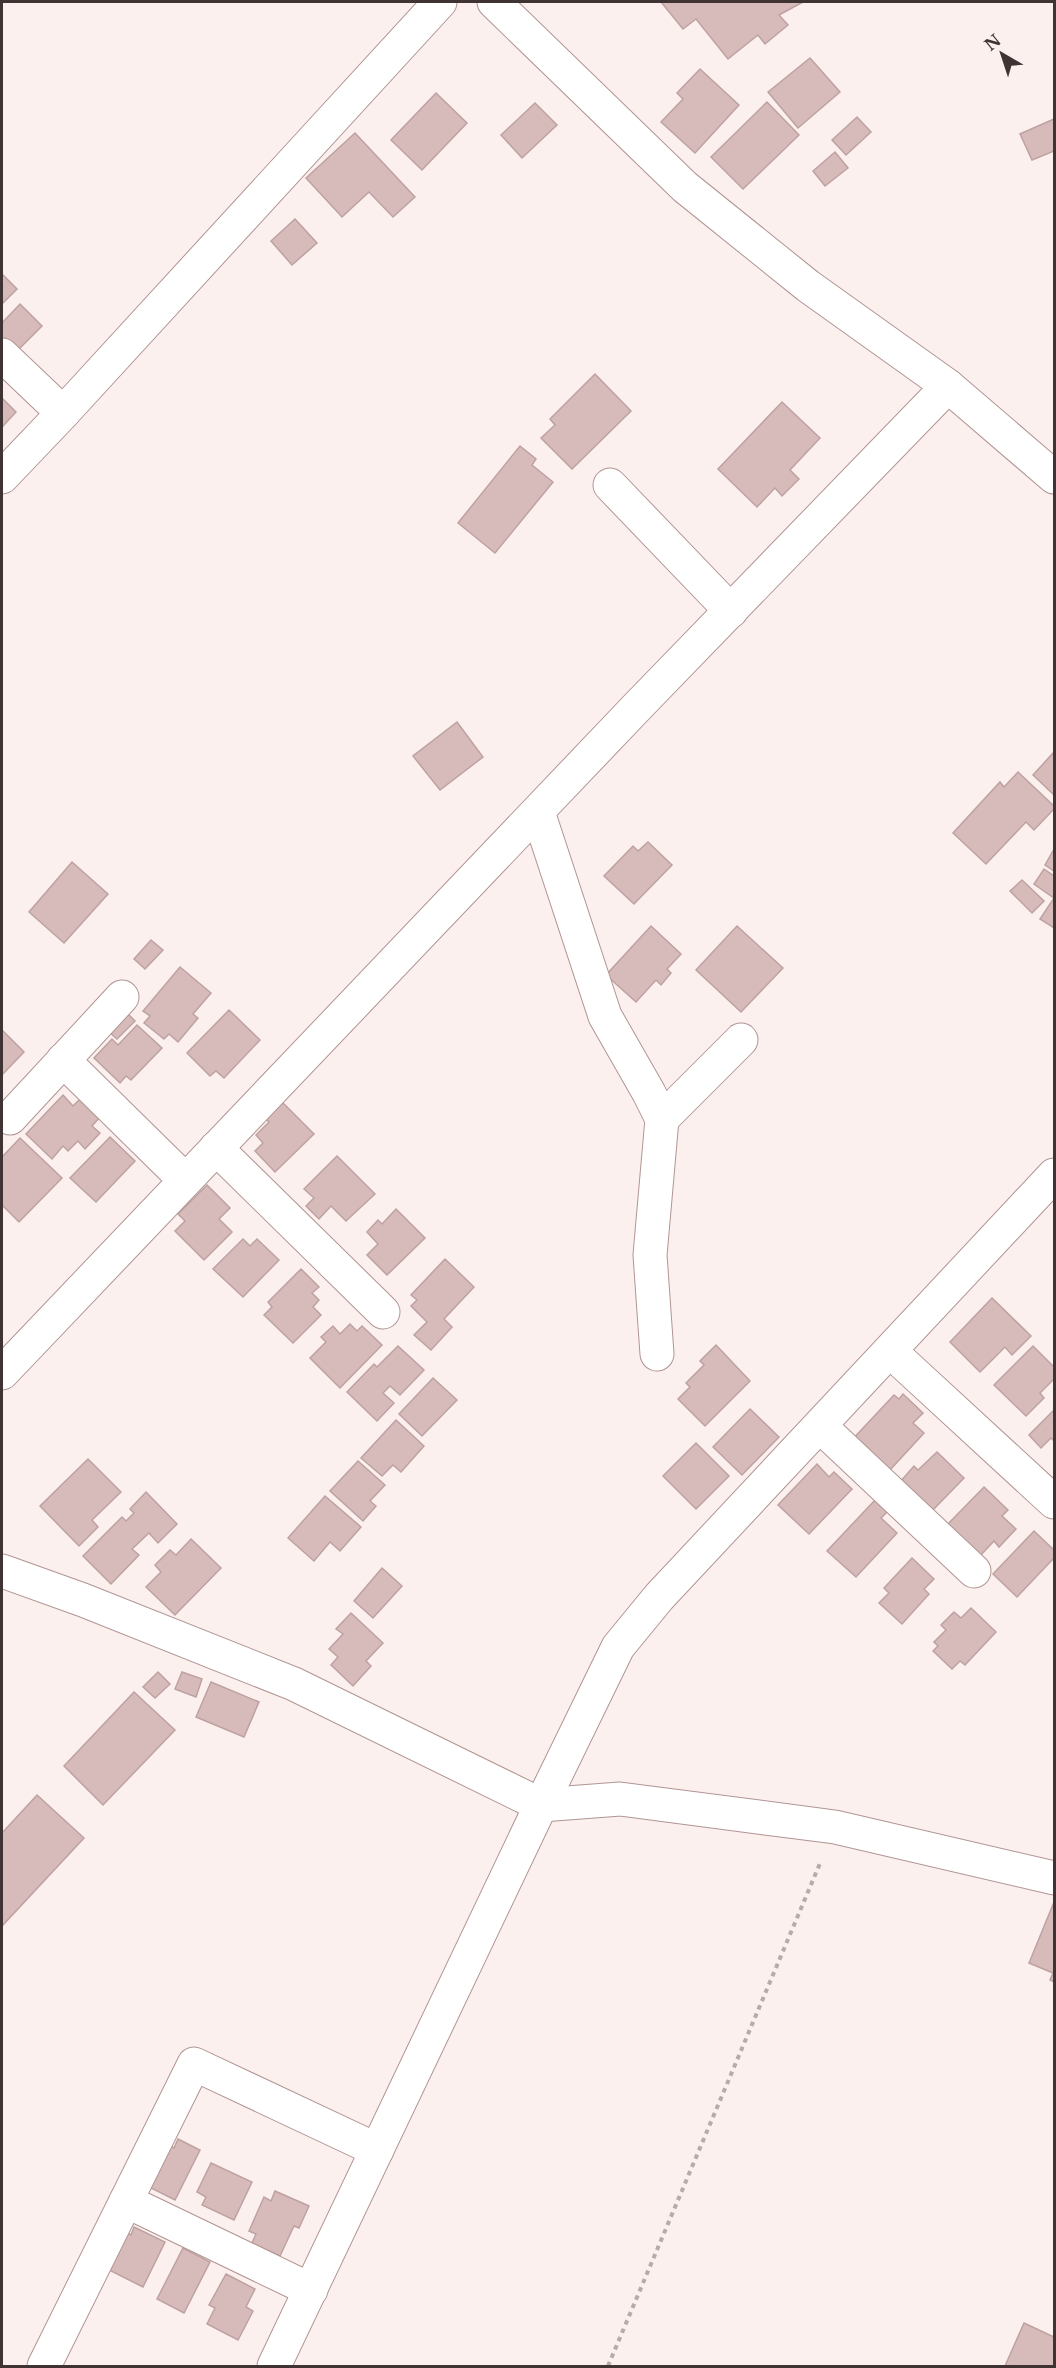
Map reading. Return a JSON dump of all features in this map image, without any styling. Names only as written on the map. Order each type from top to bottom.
[{"type":"street","points":[[2,477],[440,2]]},
{"type":"street","points":[[494,2],[685,187],[808,286],[948,386],[1054,477]]},
{"type":"street","points":[[2,355],[63,413]]},
{"type":"street","points":[[2,1373],[948,386]]},
{"type":"street","points":[[610,485],[731,611]]},
{"type":"street","points":[[538,812],[605,1016],[662,1119],[650,1256],[657,1354]]},
{"type":"street","points":[[10,1118],[122,997]]},
{"type":"street","points":[[662,1119],[741,1040]]},
{"type":"street","points":[[63,1060],[185,1180]]},
{"type":"street","points":[[216,1149],[383,1312]]},
{"type":"street","points":[[274,2367],[618,1647],[659,1597],[1054,1175]]},
{"type":"street","points":[[890,1351],[1054,1502]]},
{"type":"street","points":[[820,1426],[974,1571]]},
{"type":"street","points":[[2,1571],[83,1600],[294,1684],[541,1805],[620,1799],[835,1827],[1054,1878]]},
{"type":"street","points":[[44,2367],[194,2064],[377,2150]]},
{"type":"street","points":[[126,2201],[310,2290]]},
{"type":"path","points":[[608,2367],[835,1827]]},
{"type":"building","points":[[661,2],[803,2],[779,15],[788,25],[765,44],[758,35],[728,59],[696,19],[683,29]]},
{"type":"building","points":[[810,58],[840,92],[798,128],[768,92]]},
{"type":"building","points":[[700,69],[739,105],[695,153],[661,122],[683,99],[677,93]]},
{"type":"building","points":[[436,93],[467,123],[422,170],[391,140]]},
{"type":"building","points":[[767,102],[799,135],[743,189],[711,157]]},
{"type":"building","points":[[535,103],[557,125],[522,158],[501,135]]},
{"type":"building","points":[[857,117],[871,132],[846,155],[832,140]]},
{"type":"building","points":[[1054,119],[1054,151],[1032,160],[1020,134]]},
{"type":"building","points":[[355,133],[415,197],[393,217],[369,192],[342,217],[306,178]]},
{"type":"building","points":[[835,152],[848,168],[825,186],[813,171]]},
{"type":"building","points":[[295,219],[317,243],[292,265],[271,241]]},
{"type":"building","points":[[2,274],[17,289],[2,304]]},
{"type":"building","points":[[20,304],[42,326],[16,352],[2,338],[2,323]]},
{"type":"building","points":[[595,374],[631,411],[572,469],[541,438],[555,425],[550,419]]},
{"type":"building","points":[[2,398],[16,412],[2,427]]},
{"type":"building","points":[[782,402],[820,438],[790,470],[799,479],[782,496],[775,488],[757,507],[718,469]]},
{"type":"building","points":[[520,446],[536,459],[532,465],[553,482],[495,553],[458,523]]},
{"type":"building","points":[[457,722],[483,757],[440,790],[413,756]]},
{"type":"building","points":[[1054,752],[1054,795],[1033,775]]},
{"type":"building","points":[[1018,772],[1054,806],[1054,809],[1034,830],[1026,822],[986,864],[953,833],[1000,782],[1004,787]]},
{"type":"building","points":[[648,842],[672,865],[634,904],[604,876],[633,846],[638,851]]},
{"type":"building","points":[[1054,849],[1054,871],[1045,865]]},
{"type":"building","points":[[72,862],[108,894],[64,943],[29,912]]},
{"type":"building","points":[[1044,869],[1054,876],[1054,898],[1034,884]]},
{"type":"building","points":[[1022,880],[1044,901],[1032,913],[1010,891]]},
{"type":"building","points":[[1054,898],[1054,928],[1040,919]]},
{"type":"building","points":[[651,926],[681,954],[667,969],[671,973],[661,985],[656,980],[636,1002],[606,975]]},
{"type":"building","points":[[737,926],[783,968],[741,1012],[696,970]]},
{"type":"building","points":[[151,940],[163,950],[145,969],[134,959]]},
{"type":"building","points":[[180,967],[211,993],[193,1014],[198,1018],[178,1042],[169,1034],[164,1039],[144,1023],[150,1016],[143,1011]]},
{"type":"building","points":[[229,1010],[260,1040],[224,1078],[216,1071],[210,1076],[187,1053]]},
{"type":"building","points":[[126,1012],[135,1021],[117,1039],[108,1031]]},
{"type":"building","points":[[137,1025],[162,1048],[131,1080],[126,1076],[120,1083],[94,1058],[112,1039],[118,1045]]},
{"type":"building","points":[[2,1030],[24,1052],[2,1075]]},
{"type":"building","points":[[63,1095],[73,1106],[81,1098],[100,1117],[92,1126],[100,1133],[85,1149],[78,1141],[68,1151],[63,1146],[52,1159],[26,1134]]},
{"type":"building","points":[[281,1101],[314,1134],[275,1172],[255,1151],[263,1143],[256,1135],[269,1122],[264,1117]]},
{"type":"building","points":[[110,1137],[135,1161],[96,1202],[70,1178]]},
{"type":"building","points":[[20,1138],[62,1178],[19,1222],[2,1205],[2,1157]]},
{"type":"building","points":[[337,1156],[375,1194],[346,1221],[331,1206],[319,1219],[306,1206],[314,1198],[304,1189]]},
{"type":"building","points":[[207,1185],[230,1208],[219,1219],[232,1232],[204,1260],[175,1231],[185,1221],[178,1214]]},
{"type":"building","points":[[396,1209],[425,1238],[387,1275],[367,1255],[378,1244],[367,1232],[378,1220],[382,1224]]},
{"type":"building","points":[[243,1239],[250,1246],[257,1239],[279,1260],[243,1297],[213,1269]]},
{"type":"building","points":[[445,1259],[474,1287],[444,1319],[452,1327],[431,1350],[414,1335],[427,1322],[411,1306],[417,1300],[411,1295]]},
{"type":"building","points":[[301,1269],[319,1287],[312,1293],[319,1300],[313,1307],[321,1315],[293,1343],[264,1315],[272,1307],[268,1302]]},
{"type":"building","points":[[992,1298],[1031,1336],[1012,1355],[1005,1347],[980,1372],[950,1342]]},
{"type":"building","points":[[350,1324],[357,1331],[362,1326],[382,1345],[340,1388],[310,1358],[326,1342],[321,1337],[333,1326],[340,1334]]},
{"type":"building","points":[[716,1345],[750,1381],[705,1426],[678,1399],[690,1387],[686,1383],[704,1365],[700,1361]]},
{"type":"building","points":[[398,1346],[424,1370],[400,1395],[390,1386],[383,1393],[394,1403],[377,1421],[347,1392],[374,1364],[377,1367]]},
{"type":"building","points":[[1033,1346],[1054,1367],[1054,1379],[1040,1393],[1044,1398],[1026,1416],[994,1385]]},
{"type":"building","points":[[433,1378],[457,1400],[422,1436],[399,1414]]},
{"type":"building","points":[[903,1394],[923,1413],[913,1423],[924,1433],[890,1470],[851,1441],[894,1395],[899,1399]]},
{"type":"building","points":[[750,1409],[779,1437],[742,1475],[713,1447]]},
{"type":"building","points":[[1054,1410],[1054,1441],[1051,1438],[1041,1448],[1029,1435]]},
{"type":"building","points":[[396,1420],[424,1446],[401,1472],[393,1465],[382,1476],[361,1458]]},
{"type":"building","points":[[696,1443],[729,1476],[696,1509],[663,1476]]},
{"type":"building","points":[[937,1452],[964,1478],[931,1512],[900,1482],[914,1466],[918,1470]]},
{"type":"building","points":[[88,1459],[121,1492],[92,1520],[98,1527],[79,1546],[40,1506]]},
{"type":"building","points":[[358,1461],[385,1485],[370,1501],[376,1506],[363,1521],[330,1491]]},
{"type":"building","points":[[817,1464],[829,1477],[834,1472],[852,1489],[809,1534],[778,1505]]},
{"type":"building","points":[[984,1487],[1008,1510],[1002,1516],[1016,1529],[999,1547],[994,1541],[980,1556],[947,1525]]},
{"type":"building","points":[[146,1492],[177,1524],[158,1543],[149,1533],[132,1549],[139,1555],[111,1584],[83,1556],[122,1517],[126,1521],[134,1513],[130,1509]]},
{"type":"building","points":[[325,1496],[361,1527],[340,1551],[330,1542],[314,1561],[288,1538]]},
{"type":"building","points":[[875,1500],[888,1511],[881,1518],[897,1533],[856,1577],[827,1551]]},
{"type":"building","points":[[1034,1531],[1054,1550],[1054,1558],[1017,1597],[993,1574]]},
{"type":"building","points":[[191,1539],[221,1568],[175,1615],[146,1587],[161,1572],[155,1565],[170,1550],[176,1555]]},
{"type":"building","points":[[912,1558],[934,1579],[924,1589],[929,1594],[902,1624],[879,1603],[889,1593],[884,1588]]},
{"type":"building","points":[[382,1568],[402,1586],[373,1618],[354,1601]]},
{"type":"building","points":[[971,1608],[996,1632],[965,1665],[960,1661],[952,1669],[933,1651],[938,1646],[934,1642],[946,1630],[941,1625],[954,1612],[961,1618]]},
{"type":"building","points":[[351,1613],[383,1643],[366,1661],[371,1666],[353,1686],[331,1665],[338,1657],[329,1649],[343,1634],[336,1629]]},
{"type":"building","points":[[158,1672],[170,1684],[155,1698],[143,1687]]},
{"type":"building","points":[[182,1672],[202,1679],[196,1697],[175,1689]]},
{"type":"building","points":[[211,1682],[259,1702],[244,1737],[196,1717]]},
{"type":"building","points":[[134,1692],[175,1730],[103,1805],[64,1766]]},
{"type":"building","points":[[37,1795],[84,1838],[2,1926],[2,1833]]},
{"type":"building","points":[[1054,1902],[1054,1982],[1050,1980],[1053,1973],[1029,1963]]},
{"type":"building","points":[[178,2139],[200,2150],[175,2200],[149,2187],[168,2145],[174,2148]]},
{"type":"building","points":[[211,2163],[252,2182],[234,2220],[202,2205],[206,2197],[197,2192]]},
{"type":"building","points":[[275,2191],[309,2206],[299,2228],[294,2226],[280,2256],[252,2243],[256,2234],[249,2231],[264,2197],[271,2201]]},
{"type":"building","points":[[134,2227],[165,2242],[143,2287],[107,2269],[125,2232],[131,2235]]},
{"type":"building","points":[[183,2248],[210,2262],[184,2313],[157,2299]]},
{"type":"building","points":[[226,2274],[255,2289],[246,2307],[253,2311],[238,2340],[207,2324],[215,2308],[209,2305]]},
{"type":"building","points":[[1024,2323],[1054,2337],[1054,2366],[1005,2366]]}]
